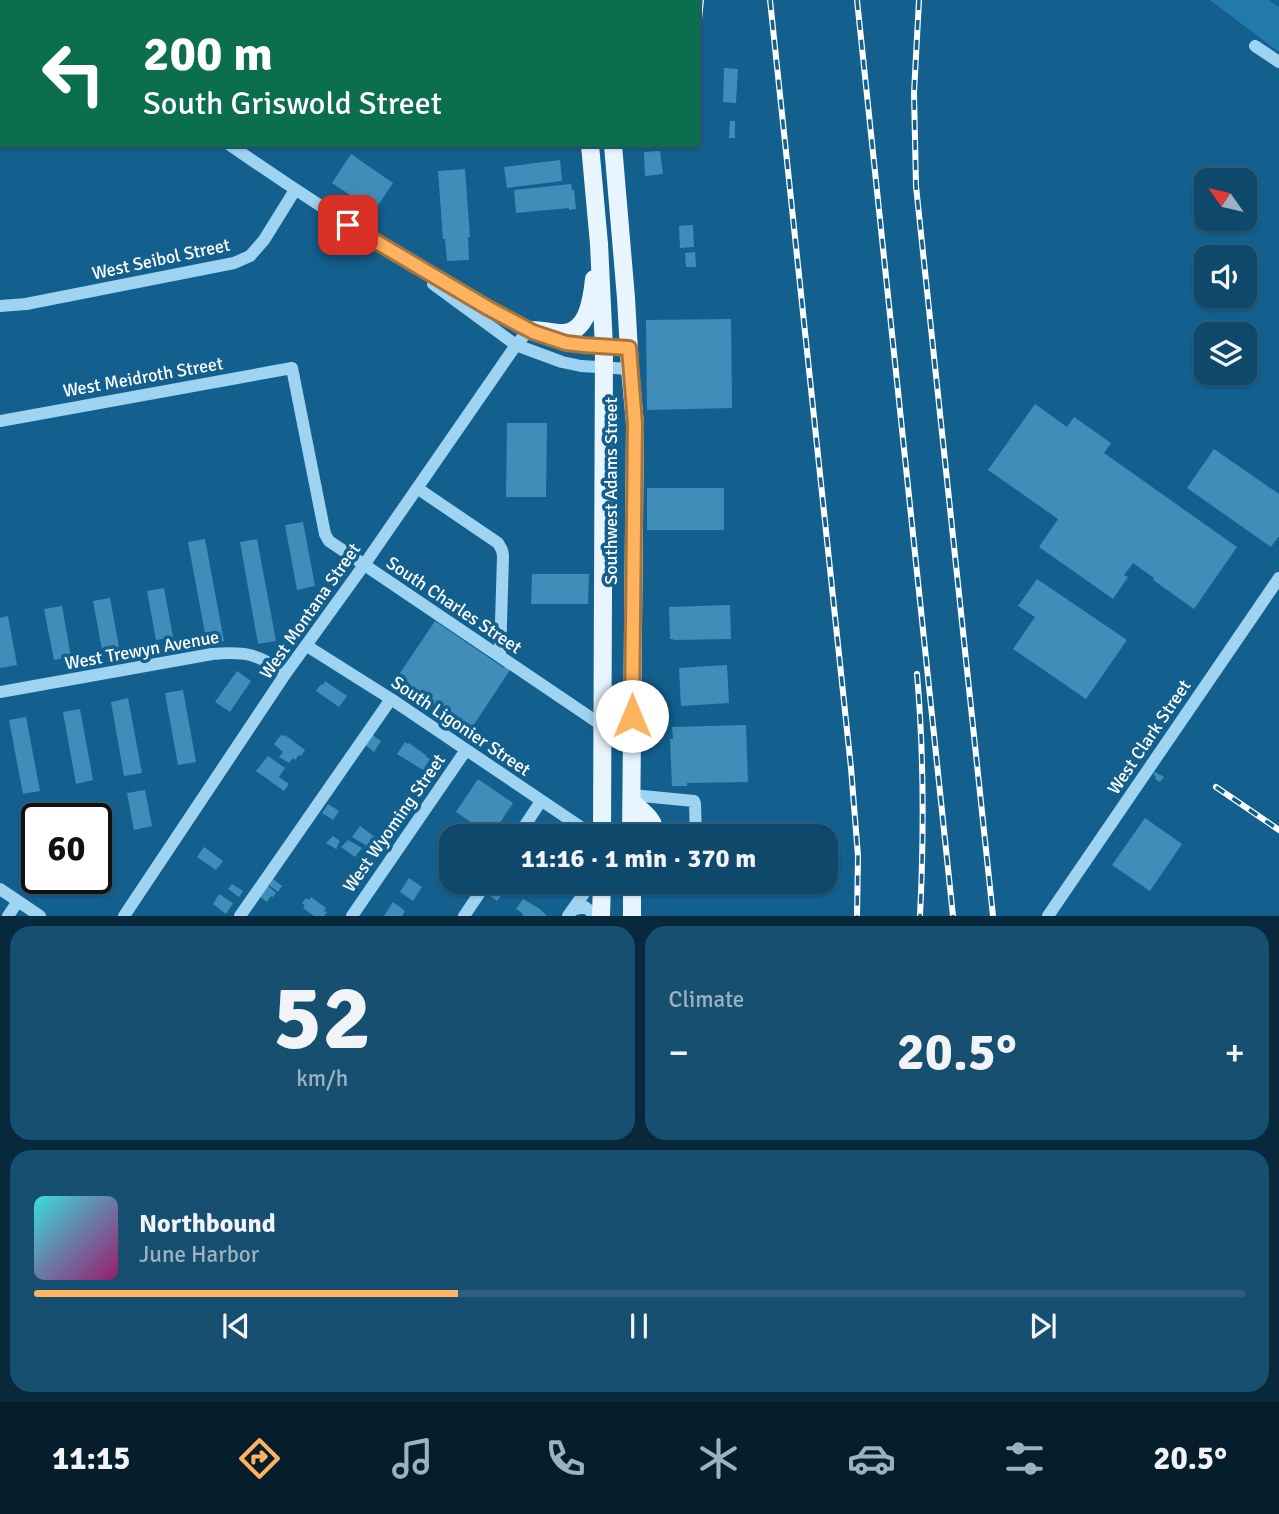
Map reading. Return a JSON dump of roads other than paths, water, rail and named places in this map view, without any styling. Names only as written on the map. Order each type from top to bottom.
[{"type":"main road","name":"Southwest Adams Street","points":[[590,147],[604,347],[602,824]]},
{"type":"main road","name":"Southwest Adams Street","points":[[613,147],[635,424],[630,824]]},
{"type":"main road","points":[[529,330],[565,333],[576,328],[584,319],[593,286],[597,220]]},
{"type":"main road","points":[[632,799],[654,824]]},
{"type":"main road","points":[[599,915],[601,894]]},
{"type":"main road","points":[[632,894],[632,915]]},
{"type":"street","points":[[1255,46],[1279,62]]},
{"type":"street","points":[[233,147],[388,250],[529,330],[566,343],[629,348]]},
{"type":"street","name":"West Seibol Street","points":[[0,306],[26,304],[234,263],[250,256],[264,240],[295,190]]},
{"type":"street","points":[[388,250],[516,345],[562,362],[630,369]]},
{"type":"street","name":"West Montana Street","points":[[124,915],[286,673],[529,330]]},
{"type":"street","name":"South Charles Street","points":[[292,368],[324,534],[329,541],[603,726]]},
{"type":"street","name":"West Meidroth Street","points":[[0,421],[292,368]]},
{"type":"street","points":[[417,488],[498,543],[502,550],[500,656]]},
{"type":"street","name":"West Clark Street","points":[[1052,914],[1279,578]]},
{"type":"street","name":"South Ligonier Street","points":[[307,646],[391,699],[576,824]]},
{"type":"street","name":"West Trewyn Avenue","points":[[0,692],[232,652],[257,656],[286,673]]},
{"type":"street","points":[[240,915],[391,699]]},
{"type":"street","name":"West Wyoming Street","points":[[352,915],[466,750]]},
{"type":"street","points":[[632,799],[694,801],[696,824]]},
{"type":"street","points":[[526,824],[541,801]]},
{"type":"street","points":[[0,889],[40,915]]},
{"type":"street","points":[[464,915],[479,894]]},
{"type":"street","points":[[570,913],[583,894]]},
{"type":"street","points":[[8,915],[18,901]]},
{"type":"street","points":[[570,913],[585,907],[599,915]]},
{"type":"railway","points":[[700,10],[701,0]]},
{"type":"railway","points":[[770,0],[851,768],[858,856],[857,916]]},
{"type":"railway","points":[[857,0],[953,916]]},
{"type":"railway","points":[[919,0],[914,93],[916,186],[993,916]]},
{"type":"railway","points":[[917,674],[923,795],[920,916]]},
{"type":"railway","points":[[1216,787],[1279,830]]}]
